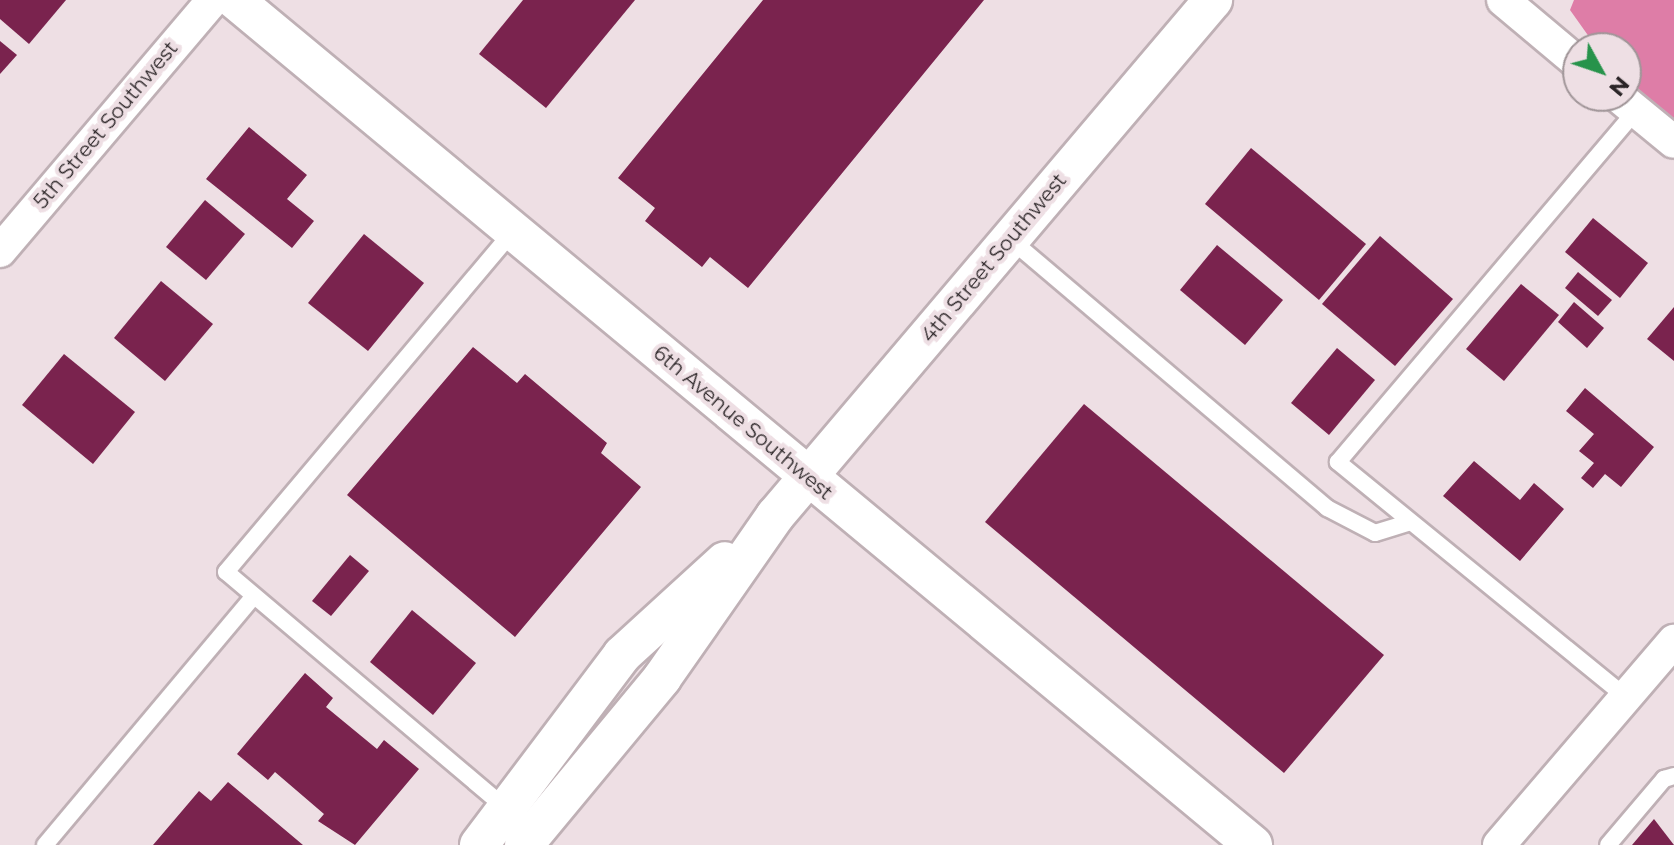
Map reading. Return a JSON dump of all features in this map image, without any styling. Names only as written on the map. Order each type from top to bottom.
[{"type":"street","name":"5th Street Southwest","points":[[0,251],[213,0]]},
{"type":"street","name":"6th Avenue Southwest","points":[[235,0],[1253,845]]},
{"type":"street","name":"4th Street Southwest","points":[[524,845],[662,678],[775,516],[1213,0]]},
{"type":"street","points":[[1503,0],[1562,50]]},
{"type":"street","points":[[1638,112],[1674,142]]},
{"type":"street","name":"4th Street Southwest","points":[[479,845],[622,655],[775,516]]},
{"type":"street","points":[[1499,845],[1674,641]]},
{"type":"lane","points":[[1620,112],[1338,462],[1626,697]]},
{"type":"lane","points":[[508,810],[226,572],[513,231]]},
{"type":"lane","points":[[1010,239],[1327,508],[1375,533],[1410,522]]},
{"type":"lane","points":[[45,845],[254,596]]},
{"type":"lane","points":[[1608,845],[1664,779],[1674,776]]},
{"type":"shaded area","points":[[1574,0],[1674,0],[1674,121],[1642,94],[1642,32],[1586,32],[1570,10]]},
{"type":"building","points":[[0,0],[66,0],[29,44],[0,19]]},
{"type":"building","points":[[523,0],[635,0],[546,108],[479,54]]},
{"type":"building","points":[[763,0],[984,0],[748,288],[710,257],[702,267],[645,221],[655,208],[618,178]]},
{"type":"building","points":[[0,41],[17,55],[0,74]]},
{"type":"building","points":[[249,127],[307,175],[287,199],[314,221],[292,248],[206,179]]},
{"type":"building","points":[[1251,148],[1366,244],[1319,300],[1205,204]]},
{"type":"building","points":[[205,200],[245,234],[206,280],[166,247]]},
{"type":"building","points":[[1593,218],[1648,263],[1620,298],[1565,252]]},
{"type":"building","points":[[364,234],[424,283],[368,351],[308,303]]},
{"type":"building","points":[[1380,236],[1453,299],[1395,366],[1322,304]]},
{"type":"building","points":[[1217,245],[1283,300],[1245,345],[1180,290]]},
{"type":"building","points":[[1578,272],[1612,300],[1598,316],[1565,288]]},
{"type":"building","points":[[161,281],[213,324],[165,381],[114,338]]},
{"type":"building","points":[[1521,284],[1559,315],[1504,381],[1466,349]]},
{"type":"building","points":[[1574,302],[1604,328],[1587,348],[1558,322]]},
{"type":"building","points":[[1674,307],[1674,361],[1647,339]]},
{"type":"building","points":[[473,347],[517,383],[525,374],[607,443],[601,453],[641,487],[515,637],[347,495]]},
{"type":"building","points":[[1337,348],[1375,380],[1329,435],[1291,403]]},
{"type":"building","points":[[64,354],[135,412],[93,464],[22,405]]},
{"type":"building","points":[[1585,388],[1654,447],[1621,487],[1605,474],[1593,488],[1581,478],[1594,463],[1579,451],[1594,434],[1566,411]]},
{"type":"building","points":[[1084,404],[1384,655],[1284,773],[985,522]]},
{"type":"building","points":[[1474,461],[1520,500],[1534,483],[1564,509],[1520,561],[1443,496]]},
{"type":"building","points":[[350,555],[369,571],[331,616],[312,601]]},
{"type":"building","points":[[412,610],[476,663],[433,715],[370,662]]},
{"type":"building","points":[[305,673],[333,698],[326,707],[377,749],[384,740],[419,769],[355,845],[318,821],[324,814],[275,772],[268,780],[237,754]]},
{"type":"building","points":[[228,782],[303,845],[153,845],[199,791],[211,801]]},
{"type":"building","points":[[1654,819],[1674,845],[1632,845]]}]
